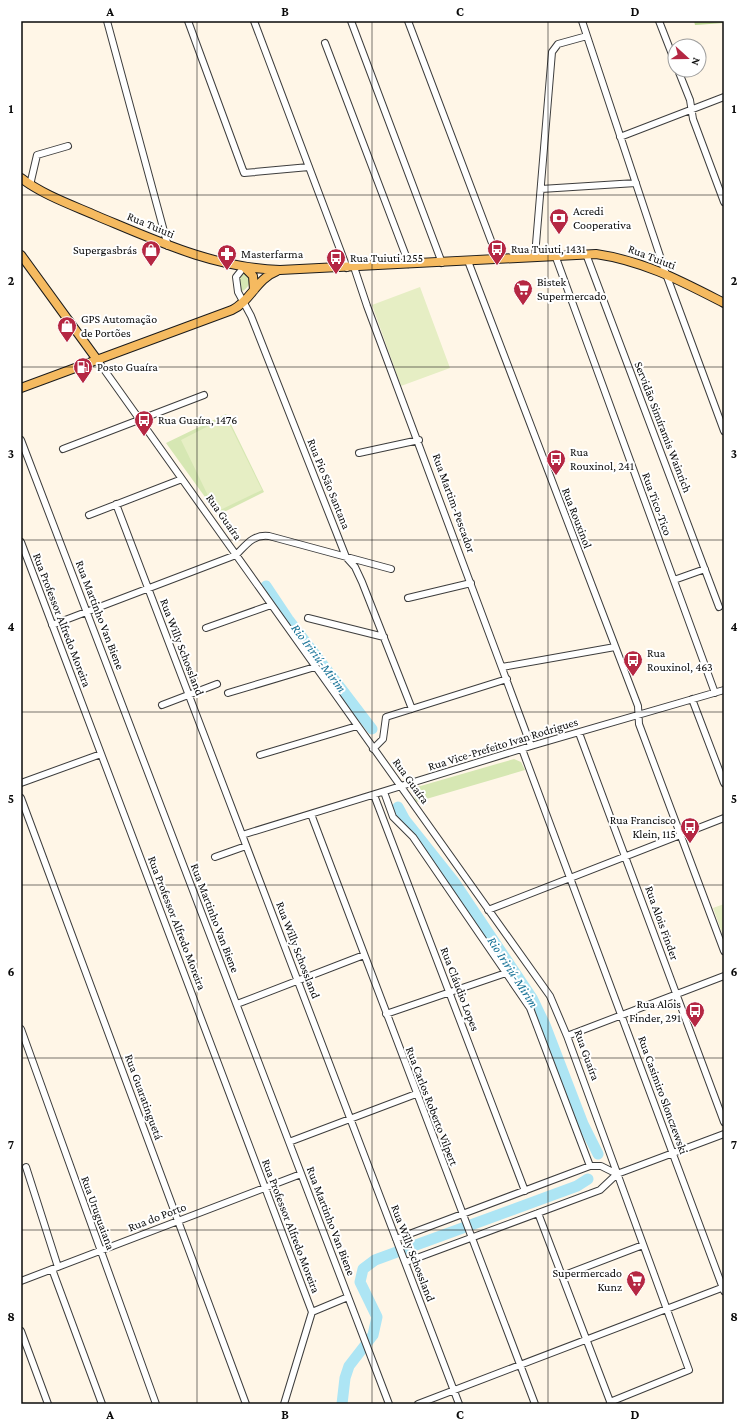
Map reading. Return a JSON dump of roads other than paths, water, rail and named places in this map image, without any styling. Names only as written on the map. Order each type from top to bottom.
[{"type":"main road","name":"Rua Tuiuti","points":[[22,178],[30,185],[168,246],[208,260],[244,267],[280,270],[442,263],[586,254],[628,259],[666,274],[724,303]]},
{"type":"main road","name":"Rua Guaíra","points":[[21,255],[98,361]]},
{"type":"main road","points":[[244,267],[253,276],[254,290]]},
{"type":"main road","name":"Rua Tuiuti","points":[[244,303],[267,276],[280,270]]},
{"type":"main road","points":[[21,388],[98,361],[232,310],[244,303]]},
{"type":"street","points":[[107,21],[168,246]]},
{"type":"street","points":[[188,21],[244,173],[309,167]]},
{"type":"street","name":"Rua Martim-Pescador","points":[[254,21],[309,167],[367,306],[532,746]]},
{"type":"street","points":[[351,21],[442,263]]},
{"type":"street","points":[[408,21],[498,259]]},
{"type":"street","points":[[582,21],[666,274],[724,431]]},
{"type":"street","points":[[659,21],[667,42]]},
{"type":"street","points":[[535,256],[552,52],[558,44],[587,36]]},
{"type":"street","points":[[325,43],[409,264]]},
{"type":"street","points":[[681,78],[690,100],[690,110],[724,202]]},
{"type":"street","points":[[620,137],[724,97]]},
{"type":"street","points":[[30,185],[38,155],[68,146]]},
{"type":"street","points":[[540,189],[636,184]]},
{"type":"street","name":"Servidão Simíramis Wainrich","points":[[586,254],[719,607]]},
{"type":"street","name":"Rua Tico-Tico","points":[[555,255],[715,693]]},
{"type":"street","name":"Rua Rouxinol","points":[[468,261],[638,706],[638,715],[724,951]]},
{"type":"street","name":"Rua Pio São Santana","points":[[244,267],[238,273],[236,282],[251,316],[346,557],[356,567],[412,709]]},
{"type":"street","name":"Rua Guaíra","points":[[98,361],[550,996],[567,1036],[689,1370],[610,1403]]},
{"type":"street","points":[[63,449],[204,396]]},
{"type":"street","name":"Rua Martinho Van Biene","points":[[21,440],[389,1404]]},
{"type":"street","points":[[359,453],[418,440]]},
{"type":"street","points":[[89,514],[182,479]]},
{"type":"street","name":"Rua Willy Schossland","points":[[116,504],[459,1404]]},
{"type":"street","points":[[52,625],[236,555],[253,538],[263,536],[391,569]]},
{"type":"street","name":"Rua Professor Alfredo Moreira","points":[[21,542],[312,1312]]},
{"type":"street","points":[[674,580],[705,569]]},
{"type":"street","points":[[408,598],[472,583]]},
{"type":"street","points":[[206,628],[271,605]]},
{"type":"street","points":[[308,618],[384,637]]},
{"type":"street","points":[[502,667],[615,647]]},
{"type":"street","points":[[228,693],[315,667]]},
{"type":"street","points":[[373,749],[383,739],[386,717],[507,679]]},
{"type":"street","points":[[162,705],[217,684]]},
{"type":"street","name":"Rua Vice-Prefeito Ivan Rodrigues","points":[[242,835],[522,749],[724,690]]},
{"type":"street","points":[[692,699],[724,783]]},
{"type":"street","points":[[260,755],[357,726]]},
{"type":"street","name":"Rua Alois Finder","points":[[579,733],[724,1122]]},
{"type":"street","name":"Rua Casimiro Slonczewski","points":[[522,749],[724,1289]]},
{"type":"street","points":[[21,783],[101,754]]},
{"type":"street","points":[[384,792],[395,821],[412,837],[532,1012],[590,1166]]},
{"type":"street","name":"Rua Cláudio Lopes","points":[[374,795],[525,1191]]},
{"type":"street","name":"Rua Guaratinguetá","points":[[21,798],[246,1404]]},
{"type":"street","name":"Rua Carlos Roberto Vilpert","points":[[311,814],[464,1222],[535,1404]]},
{"type":"street","points":[[488,910],[724,818]]},
{"type":"street","points":[[215,857],[246,846]]},
{"type":"street","points":[[237,1004],[364,955]]},
{"type":"street","points":[[386,1014],[506,973]]},
{"type":"street","points":[[567,1036],[724,976]]},
{"type":"street","name":"Rua Uruguaiana","points":[[21,1029],[156,1404]]},
{"type":"street","points":[[289,1142],[416,1094]]},
{"type":"street","points":[[404,1259],[600,1190],[617,1174],[724,1134]]},
{"type":"street","points":[[26,1166],[55,1268],[102,1404]]},
{"type":"street","points":[[396,1239],[590,1166],[600,1166],[617,1174]]},
{"type":"street","name":"Rua do Porto","points":[[21,1281],[301,1174]]},
{"type":"street","points":[[538,1213],[610,1403]]},
{"type":"street","points":[[562,1276],[643,1245]]},
{"type":"street","points":[[418,1404],[666,1309],[724,1289]]},
{"type":"street","points":[[284,1404],[312,1312],[348,1297]]},
{"type":"street","points":[[21,1331],[48,1404]]},
{"type":"waterway","name":"Rio Iririú-Mirim","points":[[266,586],[288,619],[372,729]]},
{"type":"waterway","name":"Rio Iririú-Mirim","points":[[398,807],[405,820],[455,883],[532,998],[545,1025],[583,1124],[598,1154]]},
{"type":"waterway","name":"Rio Iririú-Mirim","points":[[342,1404],[345,1378],[349,1366],[373,1335],[377,1317],[360,1282],[363,1269],[375,1260],[577,1186],[588,1179]]},
{"type":"place","name":"Acredi Cooperativa","points":[[559,235]]},
{"type":"place","name":"Rua Tuiuti, 1431","points":[[497,266]]},
{"type":"place","name":"Supergasbrás","points":[[151,267]]},
{"type":"place","name":"Masterfarma","points":[[227,271]]},
{"type":"place","name":"Rua Tuiuti 1255","points":[[336,275]]},
{"type":"place","name":"Bistek Supermercado","points":[[523,306]]},
{"type":"place","name":"GPS Automação de Portões","points":[[67,343]]},
{"type":"place","name":"Posto Guaíra","points":[[83,384]]},
{"type":"place","name":"Rua Guaíra, 1476","points":[[144,437]]},
{"type":"place","name":"Rua Rouxinol, 241","points":[[556,476]]},
{"type":"place","name":"Rua Rouxinol, 463","points":[[633,677]]},
{"type":"place","name":"Rua Francisco Klein, 115","points":[[690,844]]},
{"type":"place","name":"Rua Alois Finder, 291","points":[[695,1028]]},
{"type":"place","name":"Supermercado Kunz","points":[[636,1297]]}]
